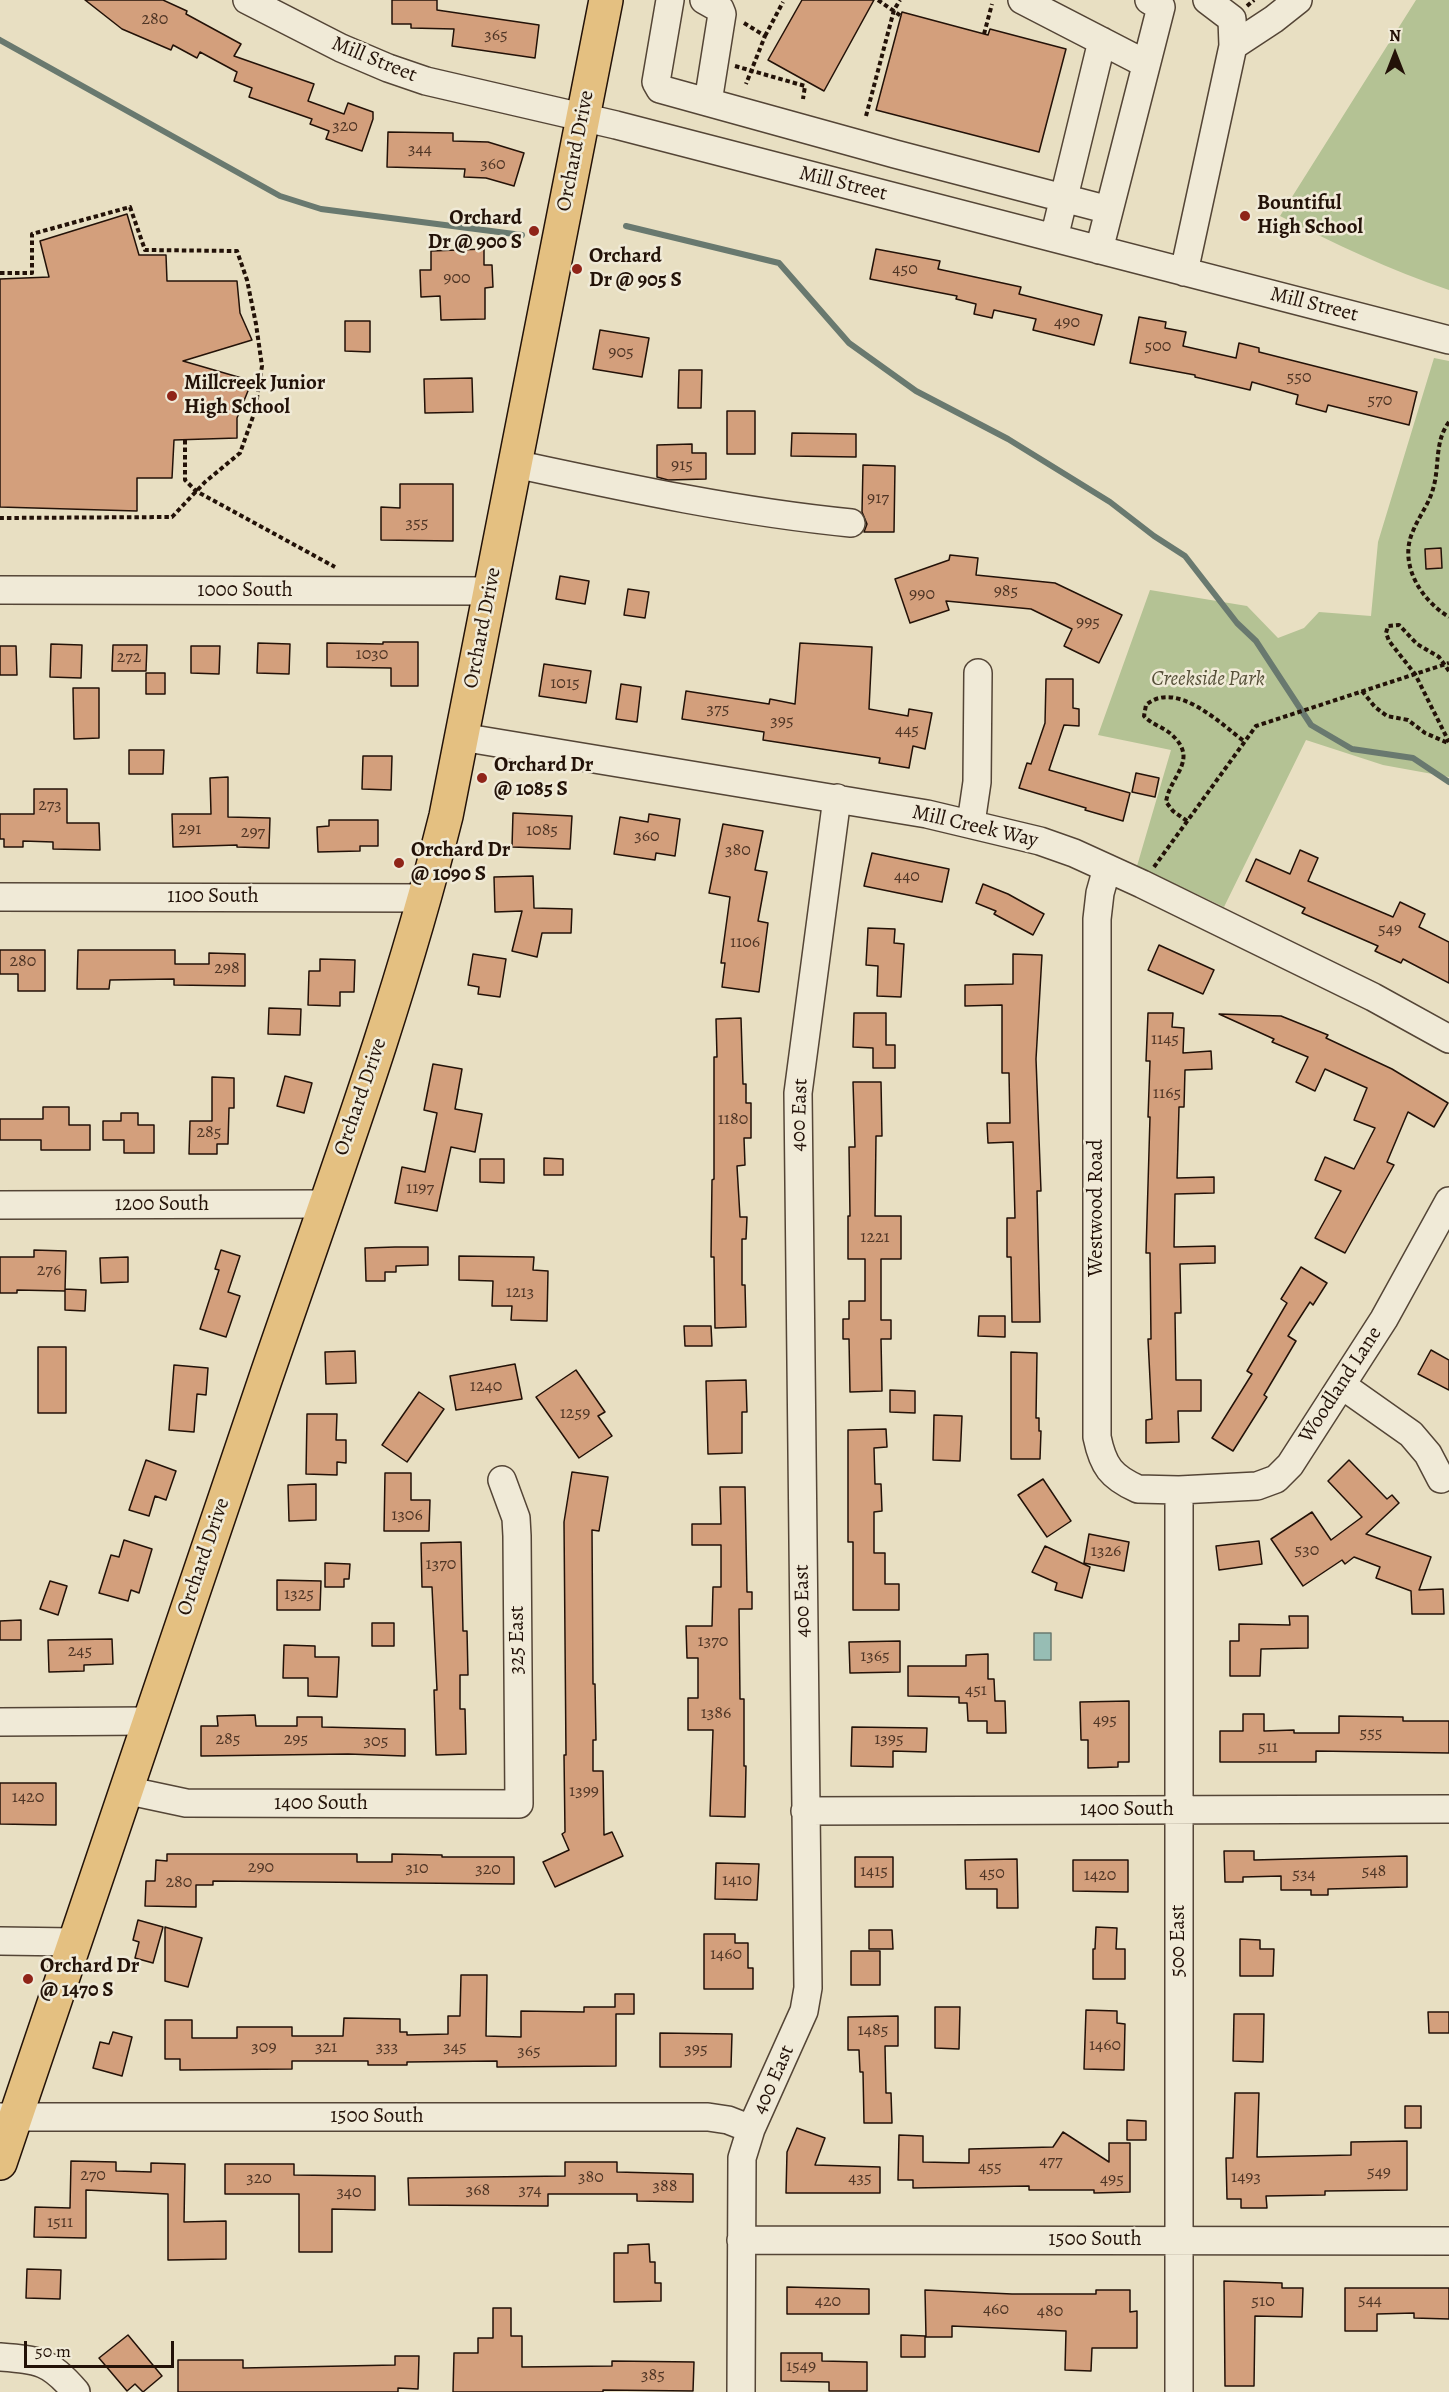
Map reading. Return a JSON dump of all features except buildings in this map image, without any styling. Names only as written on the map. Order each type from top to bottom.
[{"type":"main road","name":"Orchard Drive","points":[[0,2163],[8,2117],[74,1942],[370,1074],[426,898],[446,816],[606,0]]},
{"type":"street","name":"Mill Street","points":[[248,0],[341,48],[388,69],[465,91],[583,117],[1449,340]]},
{"type":"street","points":[[670,0],[657,86],[660,88],[895,154],[1109,210]]},
{"type":"street","points":[[704,0],[720,9],[722,14],[708,102]]},
{"type":"street","points":[[1022,0],[1146,64]]},
{"type":"street","points":[[1099,250],[1161,7],[1149,0]]},
{"type":"street","points":[[1184,272],[1233,46],[1232,19],[1207,0]]},
{"type":"street","points":[[1233,46],[1298,0]]},
{"type":"street","points":[[1054,238],[1102,41]]},
{"type":"street","points":[[885,195],[895,154]]},
{"type":"street","points":[[516,464],[682,499],[797,518],[851,523]]},
{"type":"street","name":"1000 South","points":[[0,590],[490,591]]},
{"type":"street","points":[[971,823],[977,782],[978,673]]},
{"type":"street","name":"Mill Creek Way","points":[[461,737],[837,798],[971,823],[1040,841],[1107,868],[1373,997],[1449,1039]]},
{"type":"street","name":"400 East","points":[[741,2392],[742,2158],[751,2129],[807,2000],[798,1093],[837,798]]},
{"type":"street","name":"Westwood Road","points":[[1107,868],[1100,893],[1098,919],[1098,1437],[1101,1454],[1108,1470],[1122,1482],[1138,1489],[1179,1490]]},
{"type":"street","name":"1100 South","points":[[0,897],[426,898]]},
{"type":"street","name":"Woodland Lane","points":[[1179,1490],[1247,1487],[1276,1479],[1290,1464],[1384,1319],[1449,1202]]},
{"type":"street","name":"1200 South","points":[[0,1204],[325,1204]]},
{"type":"street","points":[[1342,1386],[1411,1434],[1428,1454],[1441,1479]]},
{"type":"street","name":"325 East","points":[[502,1480],[516,1518],[517,1536],[519,1804]]},
{"type":"street","name":"500 East","points":[[1179,1490],[1179,2392]]},
{"type":"street","points":[[0,1722],[149,1721]]},
{"type":"street","name":"1400 South","points":[[125,1790],[186,1803],[519,1804]]},
{"type":"street","name":"1400 South","points":[[805,1811],[1449,1809]]},
{"type":"street","points":[[0,1941],[74,1942]]},
{"type":"street","name":"1500 South","points":[[8,2117],[708,2117],[728,2120],[751,2129]]},
{"type":"street","name":"1500 South","points":[[741,2240],[1449,2241]]},
{"type":"street","points":[[0,2357],[30,2359],[55,2369],[76,2392]]},
{"type":"path","points":[[878,0],[901,16]]},
{"type":"path","points":[[866,116],[894,10],[900,0]]},
{"type":"path","points":[[746,84],[765,36],[783,2]]},
{"type":"path","points":[[984,34],[992,4]]},
{"type":"path","points":[[736,18],[765,36]]},
{"type":"path","points":[[729,64],[805,86],[803,99]]},
{"type":"path","points":[[0,273],[32,273],[32,234],[130,207],[144,250],[237,251],[247,280],[262,366],[255,411],[240,453],[196,491],[172,518],[0,518]]},
{"type":"path","points":[[1449,422],[1440,442],[1434,488],[1413,529],[1408,545],[1410,566],[1418,586],[1434,606],[1449,617]]},
{"type":"path","points":[[185,440],[185,480],[196,491],[340,570]]},
{"type":"path","points":[[1449,671],[1447,663],[1417,644],[1399,626],[1390,625],[1386,633],[1389,641],[1415,674],[1449,742]]},
{"type":"path","points":[[1152,870],[1256,726],[1447,663]]},
{"type":"path","points":[[1362,691],[1374,707],[1387,716],[1408,720],[1425,733],[1449,742]]},
{"type":"path","points":[[1187,821],[1173,812],[1166,802],[1181,767],[1183,747],[1170,733],[1144,717],[1146,705],[1160,697],[1186,700],[1245,742]]},
{"type":"green space","points":[[1416,0],[1449,0],[1449,290],[1363,256],[1280,216]]},
{"type":"green space","name":"Creekside Park","points":[[1434,358],[1449,361],[1449,777],[1383,765],[1306,740],[1224,907],[1137,866],[1171,750],[1098,735],[1150,590],[1247,606],[1278,638],[1304,628],[1319,612],[1371,616],[1378,542]]},
{"type":"water","points":[[1034,1633],[1051,1633],[1051,1660],[1034,1660]]},
{"type":"waterway","points":[[0,40],[280,196],[321,209],[522,235]]},
{"type":"waterway","points":[[626,226],[779,263],[849,343],[916,391],[1008,439],[1110,502],[1154,536],[1185,556],[1237,623],[1256,641],[1311,725],[1352,749],[1413,758],[1449,782]]},
{"type":"place","name":"Bountiful High School","points":[[1245,216]]},
{"type":"place","name":"Orchard Dr @ 900 S","points":[[534,231]]},
{"type":"place","name":"Orchard Dr @ 905 S","points":[[577,269]]},
{"type":"place","name":"Millcreek Junior High School","points":[[172,396]]},
{"type":"place","name":"Orchard Dr @ 1085 S","points":[[482,778]]},
{"type":"place","name":"Orchard Dr @ 1090 S","points":[[399,863]]},
{"type":"place","name":"Orchard Dr @ 1470 S","points":[[28,1979]]}]
